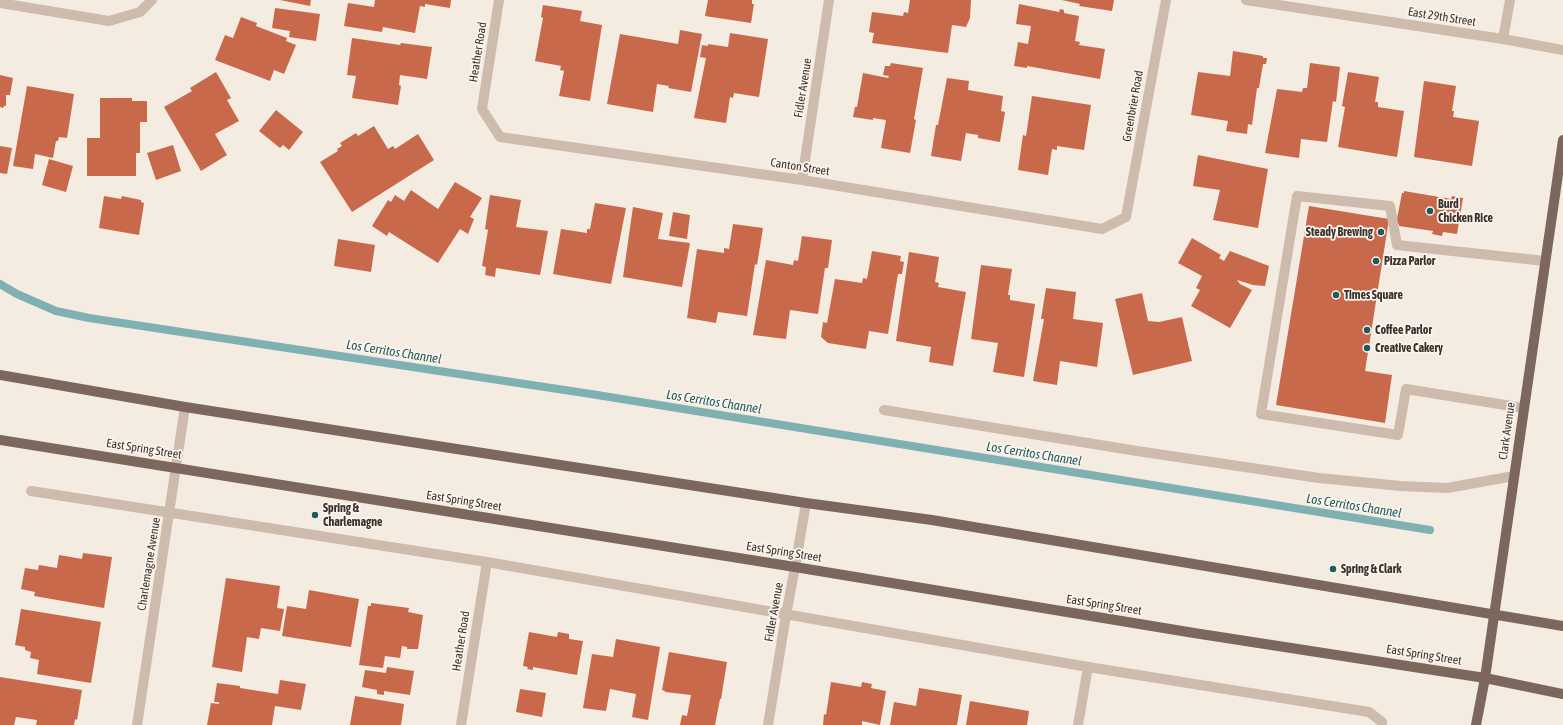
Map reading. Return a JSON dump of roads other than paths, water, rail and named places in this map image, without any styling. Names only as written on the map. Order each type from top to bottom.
[{"type":"main road","name":"Clark Avenue","points":[[1476,725],[1485,678],[1563,140]]},
{"type":"main road","points":[[0,375],[185,408],[806,503],[932,520],[1563,626]]},
{"type":"main road","name":"East Spring Street","points":[[0,440],[795,567],[1194,633],[1485,678],[1563,694]]},
{"type":"street","points":[[0,4],[109,21],[140,12],[152,0]]},
{"type":"street","name":"Heather Road","points":[[482,109],[499,0]]},
{"type":"street","name":"Fidler Avenue","points":[[802,180],[829,0]]},
{"type":"street","name":"Greenbrier Road","points":[[1126,217],[1166,0]]},
{"type":"street","name":"East 29th Street","points":[[1246,0],[1503,39],[1563,50]]},
{"type":"street","points":[[1503,39],[1510,0]]},
{"type":"street","name":"Canton Street","points":[[482,109],[500,137],[802,180],[1102,229],[1126,217]]},
{"type":"street","points":[[1524,408],[1406,389],[1398,435],[1260,414],[1297,196],[1390,206],[1397,244],[1545,261]]},
{"type":"street","name":"Charlemagne Avenue","points":[[137,725],[185,408]]},
{"type":"street","points":[[884,410],[1137,451],[1334,480],[1401,486],[1447,488],[1514,476]]},
{"type":"street","points":[[31,491],[487,562],[1088,667],[1368,712],[1382,724]]},
{"type":"street","name":"Fidler Avenue","points":[[768,725],[806,503]]},
{"type":"street","name":"Heather Road","points":[[461,725],[487,562]]},
{"type":"street","points":[[1078,725],[1088,667]]},
{"type":"waterway","name":"Los Cerritos Channel","points":[[0,284],[17,294],[56,311],[89,318],[591,394],[1430,530]]},
{"type":"place","name":"Burd Chicken Rice","points":[[1430,211]]},
{"type":"place","name":"Steady Brewing","points":[[1381,232]]},
{"type":"place","name":"Pizza Parlor","points":[[1376,261]]},
{"type":"place","name":"Times Square","points":[[1336,295]]},
{"type":"place","name":"Coffee Parlor","points":[[1367,330]]},
{"type":"place","name":"Creative Cakery","points":[[1367,348]]},
{"type":"place","name":"Spring & Charlemagne","points":[[315,515]]},
{"type":"place","name":"Spring & Clark","points":[[1333,569]]}]
